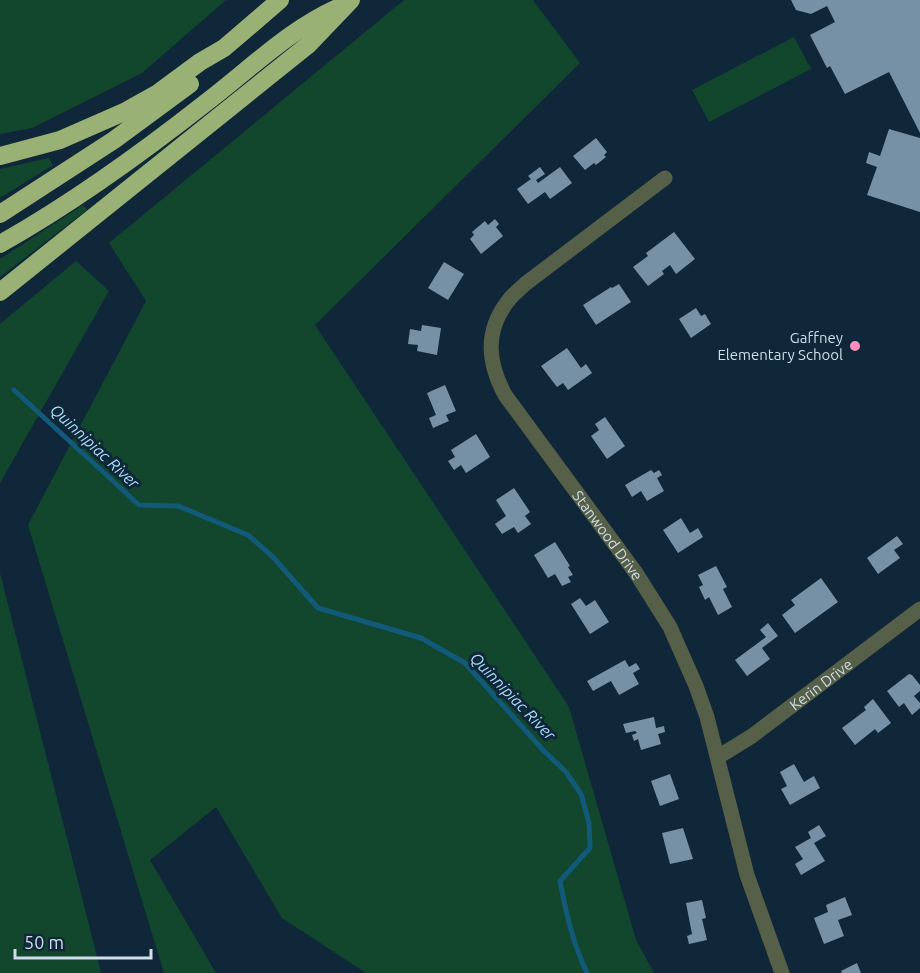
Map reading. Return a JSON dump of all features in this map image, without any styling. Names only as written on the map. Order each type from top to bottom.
[{"type":"highway","points":[[0,214],[74,168],[140,122],[201,75],[224,48],[280,0]]},
{"type":"highway","points":[[0,244],[73,200],[129,161],[302,27],[349,2]]},
{"type":"highway","points":[[0,292],[308,45],[328,27],[349,2]]},
{"type":"highway","points":[[0,156],[60,140],[109,120],[158,93],[200,62],[224,48]]},
{"type":"street","name":"Stanwood Drive","points":[[665,178],[525,284],[508,301],[497,320],[492,337],[490,358],[505,395],[636,573],[665,618],[696,686],[718,756],[747,875],[782,973]]},
{"type":"street","name":"Kerin Drive","points":[[718,756],[752,736],[920,609]]},
{"type":"green space","points":[[0,0],[226,0],[142,73],[32,128],[0,134]]},
{"type":"green space","points":[[404,0],[533,0],[580,63],[315,325],[569,707],[636,940],[654,973],[366,973],[282,918],[216,807],[150,860],[216,973],[164,973],[28,525],[146,301],[109,243]]},
{"type":"green space","points":[[794,37],[811,69],[709,122],[692,90]]},
{"type":"green space","points":[[49,158],[53,165],[0,198],[0,169]]},
{"type":"green space","points":[[83,205],[87,210],[0,277],[0,259]]},
{"type":"green space","points":[[76,261],[109,291],[0,483],[0,324]]},
{"type":"green space","points":[[0,573],[101,973],[0,973]]},
{"type":"building","points":[[791,0],[920,0],[920,133],[889,72],[845,94],[830,66],[827,68],[810,35],[835,22],[827,6],[811,14],[796,10]]},
{"type":"building","points":[[889,129],[920,138],[920,212],[867,195],[877,167],[866,163],[869,152],[880,156]]},
{"type":"building","points":[[596,138],[607,152],[604,155],[606,157],[585,170],[573,156]]},
{"type":"building","points":[[540,167],[545,174],[536,180],[538,183],[560,167],[572,183],[550,199],[545,192],[528,204],[517,189],[531,179],[528,176]]},
{"type":"building","points":[[495,219],[499,224],[496,227],[503,236],[481,254],[470,239],[474,235],[472,232],[485,221],[488,225]]},
{"type":"building","points":[[674,232],[695,259],[676,274],[670,265],[662,271],[664,274],[648,286],[633,267],[648,256],[646,253]]},
{"type":"building","points":[[444,262],[464,274],[448,300],[428,288]]},
{"type":"building","points":[[619,284],[631,302],[596,325],[583,305]]},
{"type":"building","points":[[696,308],[701,316],[705,314],[711,324],[691,338],[679,319]]},
{"type":"building","points":[[422,325],[441,328],[437,355],[417,351],[418,345],[408,344],[410,329],[421,331]]},
{"type":"building","points":[[567,348],[581,368],[586,364],[592,373],[568,390],[563,383],[557,387],[541,366]]},
{"type":"building","points":[[445,385],[456,411],[446,415],[449,421],[433,428],[429,418],[436,415],[427,393]]},
{"type":"building","points":[[605,417],[625,446],[607,459],[591,436],[599,430],[595,424]]},
{"type":"building","points":[[476,434],[490,457],[466,473],[461,465],[454,470],[448,461],[455,457],[451,450]]},
{"type":"building","points":[[651,470],[654,473],[659,470],[662,475],[657,478],[664,491],[647,501],[641,491],[632,497],[625,485]]},
{"type":"building","points":[[514,488],[530,512],[525,516],[531,524],[518,533],[514,527],[502,534],[495,524],[506,516],[496,500]]},
{"type":"building","points":[[681,518],[690,533],[698,528],[703,537],[678,553],[663,530]]},
{"type":"building","points":[[897,536],[903,544],[894,550],[900,558],[878,574],[867,558]]},
{"type":"building","points":[[555,542],[573,575],[568,577],[571,582],[562,586],[555,574],[548,578],[534,555]]},
{"type":"building","points":[[716,566],[727,587],[723,589],[732,607],[718,615],[709,597],[705,600],[699,587],[703,585],[698,575]]},
{"type":"building","points":[[821,578],[838,602],[795,633],[782,615],[795,605],[791,600]]},
{"type":"building","points":[[580,598],[586,606],[595,600],[609,622],[590,634],[571,604]]},
{"type":"building","points":[[768,623],[778,636],[762,648],[770,659],[747,676],[735,660],[766,637],[760,630]]},
{"type":"building","points":[[625,660],[629,667],[636,663],[640,669],[633,673],[639,684],[619,695],[611,681],[593,691],[587,681]]},
{"type":"building","points":[[909,674],[920,685],[920,691],[914,696],[920,703],[920,708],[912,715],[904,703],[899,707],[887,691]]},
{"type":"building","points":[[873,699],[891,723],[878,733],[875,729],[855,745],[842,728],[866,710],[864,707]]},
{"type":"building","points":[[654,717],[656,728],[664,726],[665,732],[658,734],[661,744],[641,750],[638,739],[634,741],[632,735],[637,733],[635,731],[626,733],[623,724]]},
{"type":"building","points":[[794,764],[804,782],[814,776],[820,788],[790,805],[781,789],[787,786],[780,772]]},
{"type":"building","points":[[670,774],[679,799],[660,806],[651,781]]},
{"type":"building","points":[[819,825],[826,836],[814,843],[825,861],[801,875],[795,864],[803,859],[795,847],[811,838],[808,832]]},
{"type":"building","points":[[683,828],[693,859],[670,864],[662,833]]},
{"type":"building","points":[[845,897],[852,915],[838,920],[844,936],[824,944],[814,918],[828,912],[826,905]]},
{"type":"building","points":[[702,900],[706,918],[702,919],[707,940],[689,944],[687,936],[692,934],[686,903]]},
{"type":"building","points":[[857,963],[861,973],[842,973],[841,971]]},
{"type":"waterway","name":"Quinnipiac River","points":[[14,390],[139,505],[178,506],[248,535],[272,556],[318,608],[421,638],[465,663],[543,750],[566,772],[581,794],[589,823],[590,848],[560,881],[570,928],[587,973]]},
{"type":"place","name":"Gaffney Elementary School","points":[[855,346]]}]
